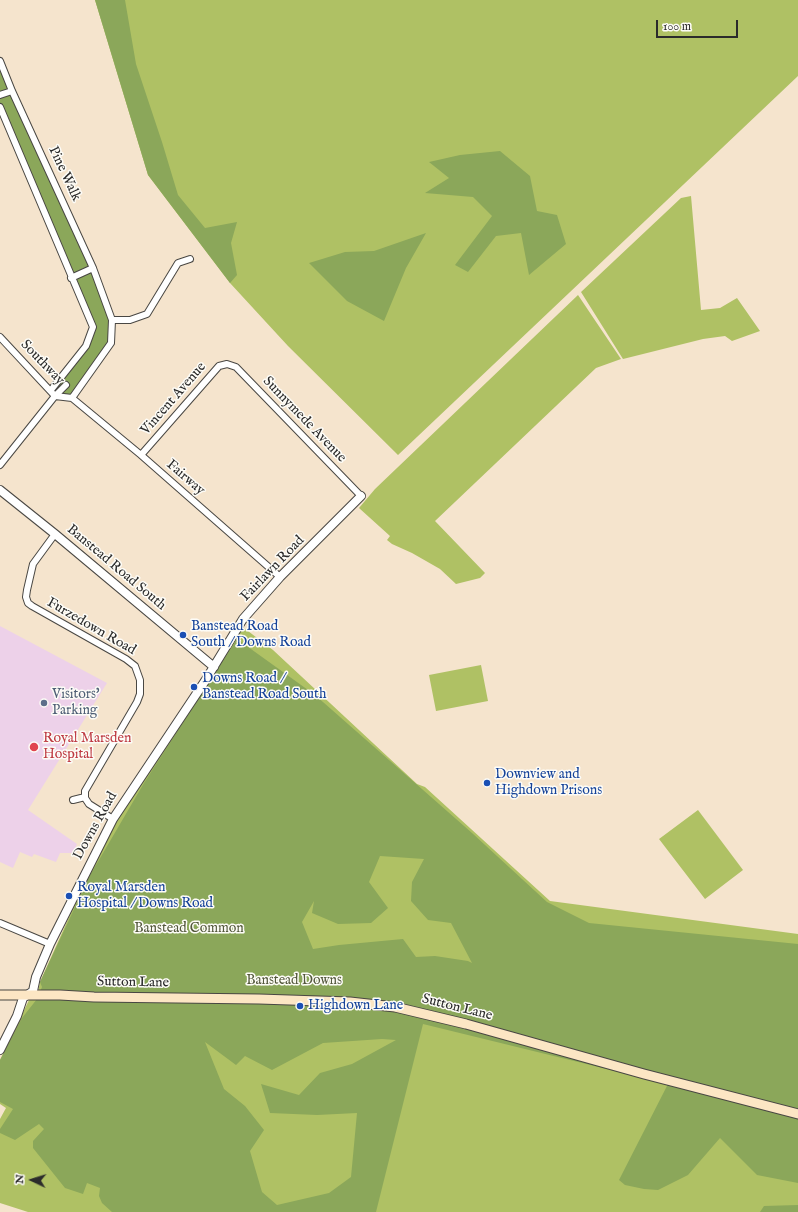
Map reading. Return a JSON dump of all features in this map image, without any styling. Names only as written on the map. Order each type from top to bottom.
[{"type":"main road","name":"Sutton Lane","points":[[0,995],[290,1000],[350,1002],[395,1007],[466,1024],[636,1072],[798,1114]]},
{"type":"street","name":"Pine Walk","points":[[0,61],[12,91],[93,268],[112,320],[111,343],[72,398]]},
{"type":"street","points":[[0,95],[12,91]]},
{"type":"street","points":[[0,107],[93,327],[86,346],[51,390]]},
{"type":"street","points":[[112,320],[130,320],[147,314],[178,263],[190,259]]},
{"type":"street","points":[[71,278],[93,268]]},
{"type":"street","name":"Southway","points":[[0,337],[55,396],[72,398]]},
{"type":"street","name":"Vincent Avenue","points":[[141,455],[219,366],[227,364]]},
{"type":"street","name":"Sunnymede Avenue","points":[[227,364],[236,367],[361,496]]},
{"type":"street","points":[[60,379],[76,393]]},
{"type":"street","points":[[0,465],[55,396],[66,385]]},
{"type":"street","name":"Fairway","points":[[72,398],[141,455],[280,577]]},
{"type":"street","name":"Banstead Road South","points":[[0,490],[55,534],[214,668]]},
{"type":"street","name":"Fairlawn Road","points":[[214,668],[243,619],[280,577],[361,496]]},
{"type":"street","name":"Furzedown Road","points":[[55,534],[33,564],[26,597],[28,602],[32,606],[131,662],[137,671],[141,684],[137,702],[88,784],[85,791],[85,797]]},
{"type":"street","name":"Downs Road","points":[[0,1050],[17,1016],[23,998],[33,991],[36,977],[50,944],[113,819],[214,668]]},
{"type":"street","points":[[72,800],[85,797],[89,804],[113,819]]},
{"type":"street","points":[[0,923],[50,944]]},
{"type":"shaded area","name":"Royal Marsden Hospital","points":[[0,626],[107,683],[28,810],[77,844],[73,853],[60,853],[56,862],[34,854],[32,857],[20,852],[13,868],[0,862]]},
{"type":"green space","points":[[95,0],[798,0],[798,76],[398,455],[288,346],[230,283],[148,175]]},
{"type":"green space","points":[[95,0],[125,0],[136,64],[178,195],[205,228],[237,222],[231,243],[237,275],[230,283],[148,175]]},
{"type":"green space","points":[[0,61],[93,268],[112,320],[111,343],[72,398],[51,390],[86,347],[93,327],[0,107]]},
{"type":"green space","points":[[500,151],[530,176],[537,211],[557,215],[566,244],[529,275],[521,233],[496,236],[468,272],[455,265],[492,216],[473,197],[425,193],[449,178],[429,162],[460,155]]},
{"type":"green space","points":[[691,196],[701,310],[720,308],[737,298],[760,331],[732,341],[725,336],[703,339],[623,359],[581,292],[681,198]]},
{"type":"green space","points":[[426,233],[406,268],[384,321],[347,301],[309,263],[345,252],[374,251]]},
{"type":"green space","points":[[578,295],[621,359],[596,368],[435,521],[485,573],[480,578],[456,584],[440,569],[412,553],[392,544],[387,540],[390,536],[359,508],[375,489]]},
{"type":"green space","name":"Banstead Common","points":[[244,628],[273,650],[417,784],[425,787],[550,901],[798,934],[798,1212],[28,1212],[0,1203],[0,1119],[6,1108],[0,1104],[0,1060],[30,998],[37,998],[40,982],[113,819],[235,633]]},
{"type":"green space","name":"Banstead Common","points":[[237,639],[315,695],[472,833],[547,902],[589,923],[798,944],[798,1183],[757,1175],[720,1138],[688,1175],[658,1190],[625,1185],[619,1180],[668,1084],[423,1024],[376,1212],[112,1212],[102,1203],[99,1196],[100,1188],[87,1183],[83,1194],[65,1188],[33,1148],[33,1141],[44,1129],[39,1124],[15,1140],[0,1133],[0,1129],[13,1109],[0,1102],[0,1060],[22,1018],[37,999],[42,987],[40,982],[89,877],[144,783]],"holes":[[[380,856],[424,859],[412,882],[411,901],[428,920],[451,923],[472,963],[468,961],[435,956],[416,957],[403,939],[313,949],[302,922],[314,901],[312,913],[338,924],[371,923],[388,908],[369,882]],[[382,1039],[396,1040],[352,1064],[320,1073],[299,1095],[261,1084],[270,1113],[317,1115],[357,1113],[351,1177],[329,1193],[277,1205],[262,1192],[250,1151],[264,1130],[245,1106],[224,1089],[205,1042],[236,1065],[245,1056],[272,1070],[323,1043]]]},
{"type":"green space","points":[[481,665],[488,701],[436,711],[429,675]]},
{"type":"green space","points":[[698,810],[743,870],[705,899],[659,839]]},
{"type":"green space","points":[[798,1205],[798,1212],[760,1212],[764,1206]]},
{"type":"place","name":"Banstead Road South / Downs Road","points":[[183,635]]},
{"type":"place","name":"Downs Road / Banstead Road South","points":[[194,687]]},
{"type":"place","name":"Visitors' Parking","points":[[44,703]]},
{"type":"place","name":"Royal Marsden Hospital","points":[[34,747]]},
{"type":"place","name":"Downview and Highdown Prisons","points":[[487,783]]},
{"type":"place","name":"Royal Marsden Hospital / Downs Road","points":[[69,896]]},
{"type":"place","name":"Highdown Lane","points":[[300,1006]]},
{"type":"park label","name":"Banstead Downs","points":[[294,981]]}]
